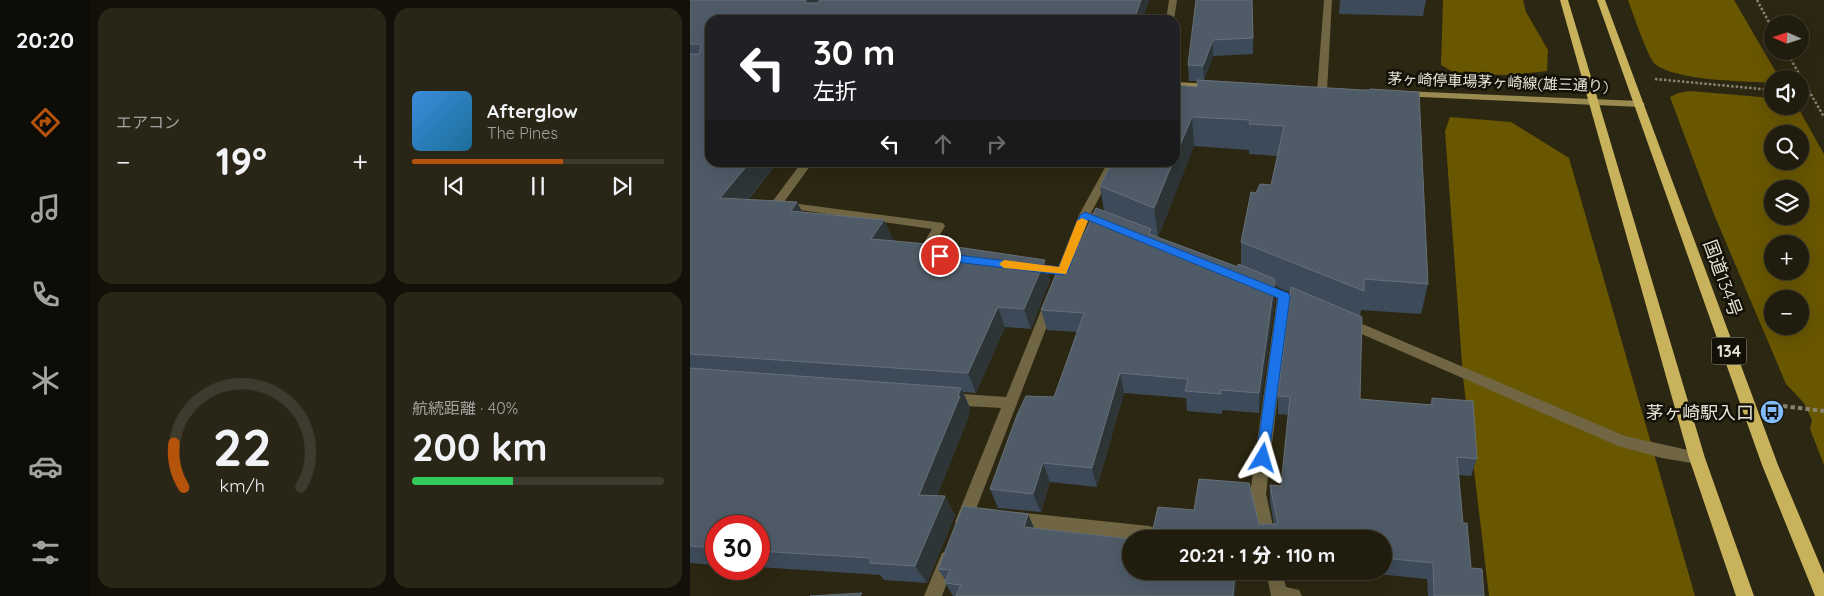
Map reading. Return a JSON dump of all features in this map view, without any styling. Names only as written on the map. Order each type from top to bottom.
[{"type":"highway","points":[[1564,0],[1697,458],[1745,596]]},
{"type":"highway","name":"国道134号","points":[[1602,0],[1770,465],[1824,596]]},
{"type":"main road","points":[[1180,85],[1224,87]]},
{"type":"main road","name":"茅ヶ崎停車場茅ヶ崎線(雄三通り)","points":[[1390,93],[1594,100],[1640,104]]},
{"type":"street","points":[[1171,15],[1173,0]]},
{"type":"street","points":[[1322,91],[1328,0]]},
{"type":"street","points":[[804,167],[776,204],[940,226],[922,254],[941,256]]},
{"type":"street","points":[[959,532],[1085,215],[1110,167]]},
{"type":"street","points":[[1085,215],[1121,230]]},
{"type":"street","points":[[1016,266],[1062,271]]},
{"type":"street","points":[[1248,281],[1623,442],[1662,452],[1697,458]]},
{"type":"street","points":[[1266,530],[1258,494],[1284,296]]},
{"type":"street","points":[[933,397],[1010,403]]},
{"type":"street","points":[[966,513],[985,515]]},
{"type":"street","points":[[1005,517],[1122,530]]},
{"type":"street","points":[[934,596],[952,550]]},
{"type":"street","points":[[1276,580],[1279,594],[1292,596]]},
{"type":"path","points":[[1757,0],[1765,15]]},
{"type":"path","points":[[1791,60],[1824,117]]},
{"type":"path","points":[[1655,79],[1764,89]]},
{"type":"path","points":[[1783,406],[1824,411]]},
{"type":"shaded area","points":[[1443,0],[1523,0],[1526,12],[1548,50],[1547,71],[1509,75],[1457,74],[1441,65]]},
{"type":"shaded area","points":[[1628,0],[1734,0],[1764,52],[1764,60],[1769,60],[1775,70],[1764,70],[1764,83],[1728,81],[1678,74],[1665,70],[1655,64],[1640,34]]},
{"type":"shaded area","points":[[1690,91],[1764,97],[1764,115],[1802,115],[1808,125],[1764,125],[1764,170],[1809,170],[1809,127],[1824,154],[1824,465],[1810,429],[1812,420],[1804,403],[1786,384],[1765,335],[1809,335],[1809,290],[1764,290],[1764,332],[1713,212],[1670,97],[1678,93]]},
{"type":"shaded area","points":[[1450,117],[1511,122],[1569,158],[1695,596],[1489,596],[1463,377],[1445,131]]},
{"type":"building","points":[[690,0],[806,0],[805,3],[817,3],[820,0],[1141,0],[1136,15],[705,15],[705,167],[746,167],[720,198],[797,202],[791,211],[884,220],[871,239],[950,246],[1045,260],[1024,309],[998,307],[968,373],[690,354],[690,54],[699,54],[701,46],[700,44],[690,44]]},
{"type":"building","points":[[1196,0],[1252,0],[1253,38],[1213,40],[1203,66],[1188,65]]},
{"type":"building","points":[[1197,80],[1419,92],[1428,284],[1364,279],[1364,291],[1241,242],[1251,192],[1256,193],[1260,184],[1271,185],[1284,126],[1249,124],[1250,120],[1192,117],[1180,145],[1180,85],[1197,87]]},
{"type":"building","points":[[1110,167],[1171,167],[1154,208],[1100,186]]},
{"type":"building","points":[[1096,208],[1151,229],[1149,234],[1238,267],[1238,264],[1275,279],[1259,393],[1221,390],[1221,394],[1185,391],[1188,379],[1120,373],[1092,468],[1043,463],[1033,494],[990,489],[1017,415],[1026,396],[1054,397],[1084,313],[1041,310],[1061,262],[1071,263]]},
{"type":"building","points":[[1291,287],[1362,317],[1360,399],[1432,405],[1432,398],[1473,401],[1477,459],[1457,457],[1463,523],[1467,523],[1471,568],[1482,569],[1484,596],[1434,596],[1433,563],[1392,559],[1392,530],[1153,530],[1158,507],[1194,510],[1199,479],[1249,483],[1259,524],[1278,524],[1270,485],[1281,486],[1290,397],[1278,396]]},
{"type":"building","points":[[690,368],[961,388],[958,396],[960,396],[919,495],[945,496],[915,566],[870,563],[870,558],[770,552],[770,515],[705,515],[705,547],[690,546]]},
{"type":"building","points":[[963,506],[1028,514],[1024,527],[1122,538],[1122,580],[1234,580],[1233,596],[956,596],[961,585],[945,583],[950,570],[938,569]]},
{"type":"building","points":[[862,593],[860,596],[810,596]]},
{"type":"slow traffic","points":[[1004,264],[1062,271],[1082,221]]},
{"type":"place","name":"茅ヶ崎駅入口","points":[[1772,412]]},
{"type":"route","points":[[940,256],[1062,271],[1085,215],[1284,296],[1263,458]]}]
